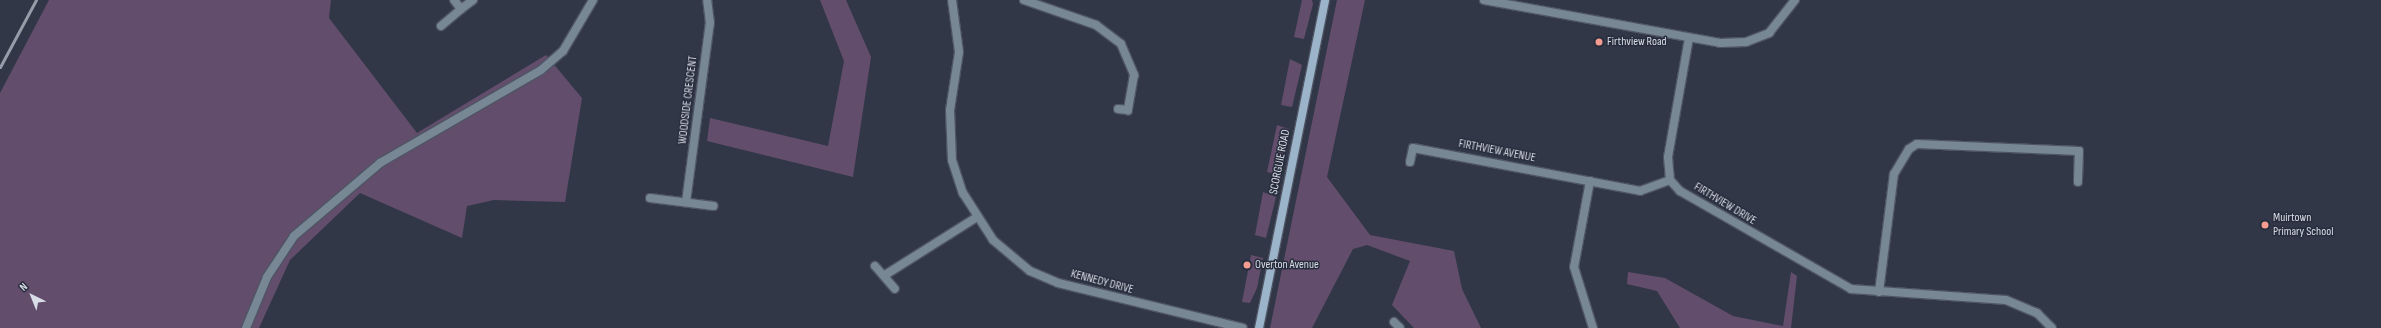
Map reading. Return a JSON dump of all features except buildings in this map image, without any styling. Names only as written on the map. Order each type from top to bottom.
[{"type":"street","points":[[454,0],[462,9]]},
{"type":"street","points":[[441,26],[473,0]]},
{"type":"street","points":[[246,328],[267,277],[294,236],[380,162],[541,70],[563,51],[593,0]]},
{"type":"street","name":"WOODSIDE CRESCENT","points":[[686,202],[710,23],[707,0]]},
{"type":"street","name":"KENNEDY DRIVE","points":[[952,0],[959,52],[950,110],[952,160],[963,193],[977,217],[1007,254],[1030,271],[1058,283],[1243,328]]},
{"type":"street","points":[[1024,0],[1096,25],[1121,44],[1134,75],[1128,110],[1118,109]]},
{"type":"street","name":"SCORGUIE ROAD","points":[[1259,328],[1325,0]]},
{"type":"street","points":[[1484,0],[1689,38],[1746,42],[1769,33],[1796,0]]},
{"type":"street","points":[[1670,180],[1668,157],[1689,38]]},
{"type":"street","points":[[1879,292],[1894,174],[1909,149],[1917,144],[2079,151],[2078,182]]},
{"type":"street","name":"FIRTHVIEW AVENUE","points":[[1410,162],[1413,148],[1640,191],[1670,180]]},
{"type":"street","name":"FIRTHVIEW DRIVE","points":[[1670,180],[1693,201],[1834,282],[1851,289],[2006,300],[2037,314],[2052,328]]},
{"type":"street","points":[[1590,181],[1574,267],[1593,328]]},
{"type":"street","points":[[650,198],[713,206]]},
{"type":"street","points":[[885,275],[977,217]]},
{"type":"street","points":[[876,266],[885,275],[895,289]]},
{"type":"shaded area","points":[[49,0],[331,0],[329,18],[417,133],[546,55],[582,98],[565,202],[494,200],[467,206],[462,238],[360,193],[290,260],[259,328],[0,328],[0,93]]},
{"type":"shaded area","points":[[820,0],[846,0],[871,57],[853,177],[707,141],[710,118],[828,146],[844,61]]},
{"type":"shaded area","points":[[1302,0],[1312,0],[1313,4],[1304,39],[1294,37]]},
{"type":"shaded area","points":[[1337,0],[1365,0],[1327,177],[1370,235],[1454,251],[1462,289],[1481,328],[1414,328],[1392,305],[1410,261],[1367,245],[1353,249],[1312,328],[1270,328]]},
{"type":"shaded area","points":[[1290,59],[1302,65],[1292,107],[1281,105]]},
{"type":"shaded area","points":[[1277,125],[1289,129],[1278,174],[1267,172]]},
{"type":"shaded area","points":[[1263,192],[1276,197],[1266,238],[1255,235]]},
{"type":"shaded area","points":[[1251,255],[1263,258],[1257,288],[1250,303],[1242,302]]},
{"type":"shaded area","points":[[1628,272],[1665,278],[1733,316],[1783,326],[1791,272],[1797,276],[1791,328],[1680,328],[1657,291],[1627,284]]},
{"type":"railway","points":[[0,67],[36,0]]},
{"type":"place","name":"Firthview Road","points":[[1599,42]]},
{"type":"place","name":"Muirtown Primary School","points":[[2265,225]]},
{"type":"place","name":"Overton Avenue","points":[[1247,265]]}]
